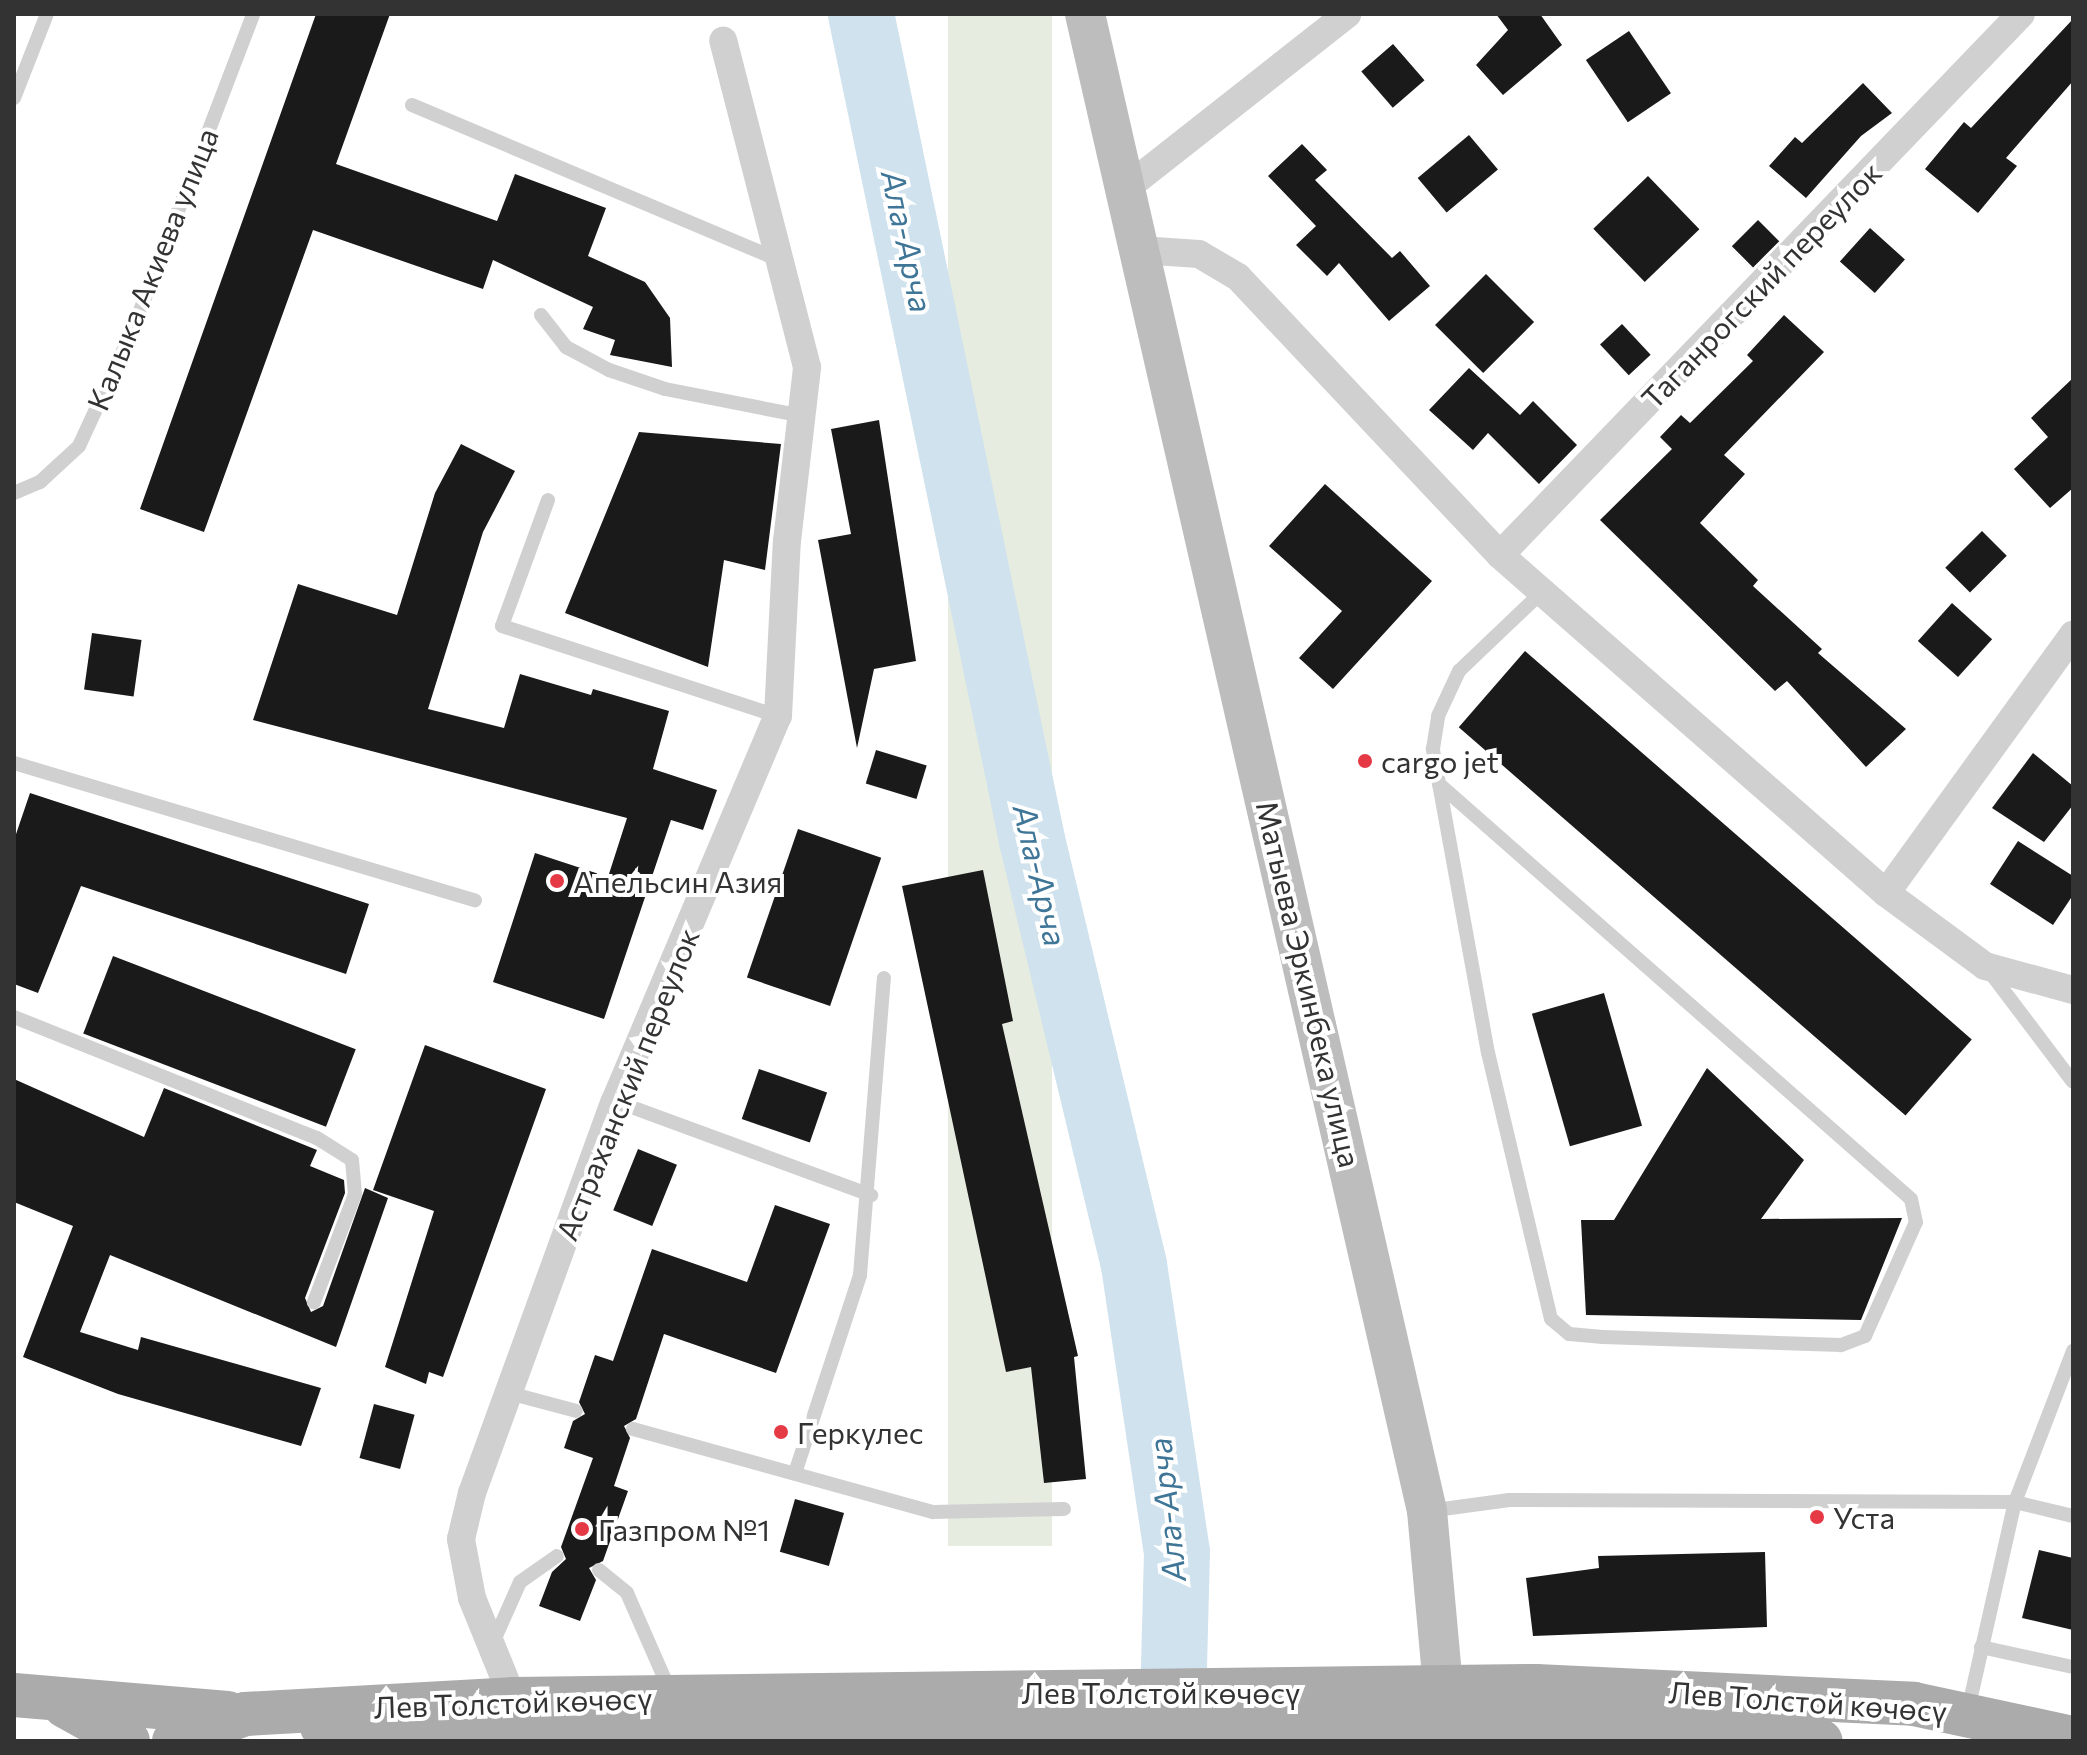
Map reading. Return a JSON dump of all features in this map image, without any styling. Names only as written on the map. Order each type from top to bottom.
[{"type":"main road","name":"Матыева Эркинбека улица","points":[[1085,14],[1427,1511],[1447,1717]]},
{"type":"main road","name":"Лев Толстой көчөсү","points":[[245,1714],[513,1699],[1069,1691],[1335,1719],[1447,1717],[1816,1696],[1967,1714],[2073,1738]]},
{"type":"main road","name":"Лев Толстой көчөсү","points":[[30,1696],[245,1714],[378,1740],[849,1738],[1099,1728],[1240,1711]]},
{"type":"main road","points":[[30,1696],[90,1741]]},
{"type":"main road","points":[[30,1696],[128,1741]]},
{"type":"main road","points":[[174,1741],[245,1714]]},
{"type":"main road","name":"Лев Толстой көчөсү","points":[[1447,1717],[1821,1741]]},
{"type":"street","points":[[1125,189],[1347,14]]},
{"type":"street","name":"Таганрогский переулок","points":[[1500,555],[2021,14]]},
{"type":"street","name":"Астраханский переулок","points":[[513,1699],[472,1598],[461,1539],[509,1393],[615,1101],[778,716],[807,367],[723,41]]},
{"type":"street","points":[[1140,250],[1199,254],[1238,277],[1500,555],[1886,893],[1985,966],[2073,990]]},
{"type":"street","points":[[1886,893],[2073,635]]},
{"type":"lane","points":[[14,98],[47,14]]},
{"type":"lane","name":"Калыка Акиева улица","points":[[14,493],[50,474],[79,446],[133,329],[253,14]]},
{"type":"lane","points":[[412,105],[780,260]]},
{"type":"lane","points":[[541,315],[566,347],[609,370],[665,389],[802,416]]},
{"type":"lane","points":[[548,500],[502,626],[778,716]]},
{"type":"lane","points":[[1439,784],[1911,1199],[1916,1222],[1865,1336],[1841,1345],[1603,1337],[1569,1334],[1551,1319],[1488,1053],[1439,784],[1433,749],[1438,716],[1459,671],[1543,591]]},
{"type":"lane","points":[[14,763],[475,900]]},
{"type":"lane","points":[[1985,966],[2073,1082]]},
{"type":"lane","points":[[796,1470],[851,1316],[871,1195],[884,978]]},
{"type":"lane","points":[[14,1017],[317,1138],[352,1160],[355,1194],[314,1302]]},
{"type":"lane","points":[[615,1101],[871,1195]]},
{"type":"lane","points":[[1967,1714],[2015,1502],[2073,1351]]},
{"type":"lane","points":[[509,1393],[576,1411]]},
{"type":"lane","points":[[633,1429],[796,1470],[933,1512],[1064,1509]]},
{"type":"lane","points":[[1427,1511],[1509,1500],[2015,1502],[2073,1516]]},
{"type":"lane","points":[[490,1648],[520,1582],[557,1556]]},
{"type":"lane","points":[[599,1570],[627,1593],[672,1695]]},
{"type":"lane","points":[[1981,1647],[2073,1667]]},
{"type":"shaded area","points":[[948,14],[1052,14],[1052,1546],[948,1546]]},
{"type":"building","points":[[316,14],[390,14],[336,164],[497,221],[515,174],[606,208],[588,256],[645,282],[670,318],[672,367],[610,355],[615,340],[583,329],[593,307],[493,260],[483,289],[313,230],[204,532],[140,509]]},
{"type":"building","points":[[1496,14],[1540,14],[1562,45],[1503,95],[1476,65],[1508,30]]},
{"type":"building","points":[[2073,19],[2073,81],[2006,158],[2017,166],[1978,213],[1925,169],[1964,122],[1971,128]]},
{"type":"building","points":[[1629,31],[1671,93],[1628,122],[1586,60]]},
{"type":"building","points":[[1393,44],[1424,80],[1393,108],[1361,72]]},
{"type":"building","points":[[1863,83],[1892,113],[1861,136],[1806,198],[1769,166],[1795,137],[1802,143]]},
{"type":"building","points":[[1469,135],[1498,169],[1447,213],[1418,178]]},
{"type":"building","points":[[1302,144],[1327,170],[1315,180],[1392,258],[1400,251],[1430,286],[1389,321],[1339,263],[1327,276],[1296,245],[1316,226],[1268,176]]},
{"type":"building","points":[[1648,176],[1699,229],[1645,282],[1593,229]]},
{"type":"building","points":[[1758,220],[1779,241],[1753,267],[1732,246]]},
{"type":"building","points":[[1870,228],[1905,259],[1875,293],[1840,261]]},
{"type":"building","points":[[1486,274],[1534,322],[1483,373],[1435,325]]},
{"type":"building","points":[[1784,315],[1824,352],[1724,455],[1745,474],[1700,523],[1758,580],[1753,586],[1822,649],[1818,653],[1906,729],[1866,767],[1787,681],[1775,691],[1600,520],[1672,449],[1660,437],[1681,415],[1690,423],[1753,361],[1747,355]]},
{"type":"building","points":[[1622,324],[1651,355],[1629,375],[1600,344]]},
{"type":"building","points":[[1469,368],[1520,415],[1533,401],[1577,445],[1539,484],[1488,433],[1473,450],[1429,410]]},
{"type":"building","points":[[2073,378],[2073,488],[2050,508],[2014,469],[2048,437],[2031,418]]},
{"type":"building","points":[[879,420],[916,661],[874,669],[857,748],[818,540],[851,534],[831,429]]},
{"type":"building","points":[[639,432],[781,444],[765,570],[724,560],[708,667],[565,613]]},
{"type":"building","points":[[461,444],[515,471],[483,532],[428,709],[504,728],[520,674],[591,695],[593,689],[669,711],[653,769],[717,790],[703,830],[671,820],[604,1019],[493,982],[535,853],[608,877],[627,818],[253,720],[298,584],[397,615],[435,493]]},
{"type":"building","points":[[1325,484],[1432,581],[1333,689],[1299,658],[1342,611],[1269,546]]},
{"type":"building","points":[[1982,531],[2007,556],[1970,593],[1945,568]]},
{"type":"building","points":[[1952,603],[1992,639],[1958,677],[1918,641]]},
{"type":"building","points":[[92,633],[142,640],[134,696],[84,689]]},
{"type":"building","points":[[1525,651],[1972,1039],[1906,1116],[1459,727]]},
{"type":"building","points":[[876,750],[927,765],[916,799],[866,783]]},
{"type":"building","points":[[2033,753],[2073,786],[2073,805],[2044,842],[1992,808]]},
{"type":"building","points":[[30,793],[369,904],[346,974],[81,886],[38,993],[14,984],[14,840]]},
{"type":"building","points":[[798,829],[881,858],[830,1006],[747,977]]},
{"type":"building","points":[[2018,841],[2073,876],[2073,895],[2053,925],[1990,884]]},
{"type":"building","points":[[983,870],[1013,1021],[1002,1024],[1078,1356],[1074,1357],[1086,1479],[1044,1483],[1031,1367],[1006,1372],[902,886]]},
{"type":"building","points":[[113,956],[356,1049],[326,1127],[83,1033]]},
{"type":"building","points":[[1604,993],[1642,1126],[1570,1146],[1532,1014]]},
{"type":"building","points":[[425,1045],[546,1089],[443,1377],[429,1372],[426,1384],[385,1367],[434,1211],[373,1190]]},
{"type":"building","points":[[1707,1068],[1804,1160],[1761,1219],[1902,1218],[1861,1320],[1586,1315],[1581,1220],[1614,1220]]},
{"type":"building","points":[[759,1069],[827,1092],[810,1143],[742,1119]]},
{"type":"building","points":[[14,1079],[144,1137],[164,1088],[317,1150],[310,1166],[344,1180],[345,1193],[305,1298],[311,1312],[323,1306],[365,1188],[388,1198],[336,1347],[110,1255],[80,1332],[138,1350],[141,1337],[321,1388],[301,1446],[118,1394],[23,1357],[73,1226],[14,1202]]},
{"type":"building","points":[[638,1149],[677,1165],[652,1226],[613,1210]]},
{"type":"building","points":[[775,1205],[830,1224],[776,1373],[664,1334],[636,1419],[624,1426],[630,1438],[614,1486],[628,1491],[603,1561],[589,1568],[596,1580],[580,1621],[539,1606],[552,1572],[566,1559],[561,1547],[593,1458],[564,1448],[573,1421],[585,1414],[579,1402],[595,1355],[613,1361],[652,1249],[747,1282]]},
{"type":"building","points":[[374,1404],[415,1415],[400,1469],[360,1458]]},
{"type":"building","points":[[795,1499],[844,1513],[829,1566],[780,1552]]},
{"type":"building","points":[[2039,1550],[2073,1558],[2073,1630],[2022,1618]]},
{"type":"building","points":[[1765,1552],[1767,1627],[1533,1636],[1526,1578],[1599,1568],[1598,1556]]},
{"type":"waterway","name":"Ала-Арча","points":[[861,14],[1032,840],[1134,1265],[1177,1552],[1172,1741]]},
{"type":"place","name":"cargo jet","points":[[1365,761]]},
{"type":"place","name":"Апельсин Азия","points":[[557,881]]},
{"type":"place","name":"Геркулес","points":[[781,1432]]},
{"type":"place","name":"Уста","points":[[1817,1517]]},
{"type":"place","name":"Газпром №1","points":[[582,1529]]}]
